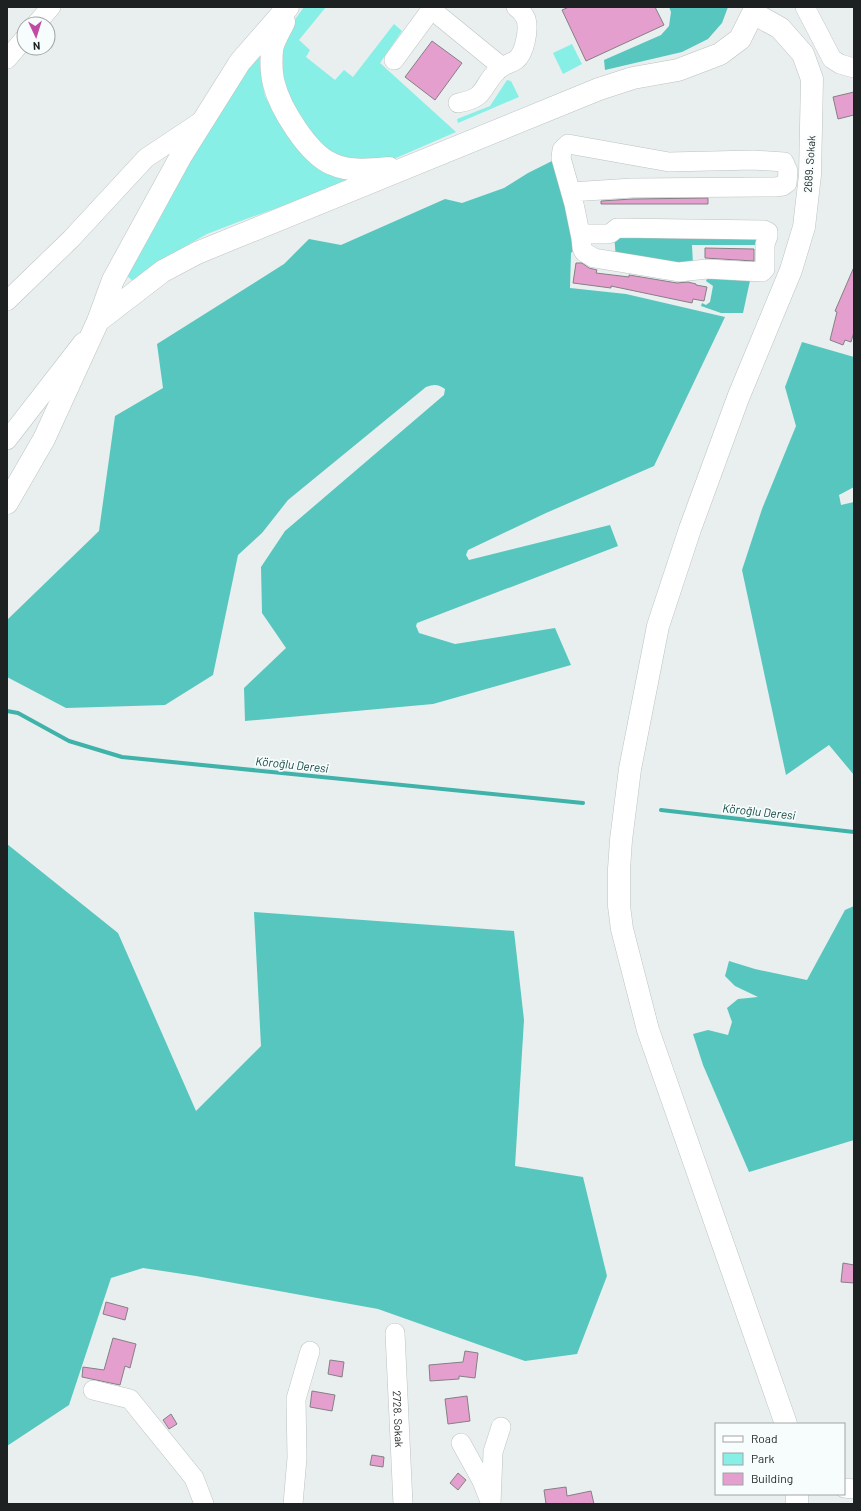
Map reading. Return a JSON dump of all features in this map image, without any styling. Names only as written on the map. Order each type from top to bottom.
[{"type":"main road","points":[[7,503],[44,439],[98,322],[113,280],[181,156],[240,62],[288,7]]},
{"type":"main road","points":[[293,7],[272,48],[272,67],[274,85],[304,140],[316,154],[331,164],[346,169],[378,169],[416,164]]},
{"type":"main road","points":[[98,322],[163,271],[197,253],[600,89],[633,78],[678,70],[720,54],[740,39],[754,10]]},
{"type":"main road","name":"2689. Sokak","points":[[754,10],[780,28],[804,54],[812,79],[809,180],[804,227],[791,270],[735,405],[690,529],[658,626],[630,769],[621,840],[619,906],[622,929],[648,1030],[786,1423]]},
{"type":"street","points":[[43,16],[51,7]]},
{"type":"street","points":[[805,7],[832,59],[840,64],[854,68]]},
{"type":"street","points":[[458,103],[477,97],[483,92],[497,71],[517,59],[525,46],[525,9]]},
{"type":"street","points":[[394,60],[427,10],[502,67]]},
{"type":"street","points":[[7,59],[16,48]]},
{"type":"street","points":[[7,301],[71,239],[146,158],[203,120]]},
{"type":"street","points":[[570,192],[632,188],[775,187],[783,186],[787,183],[788,171],[784,162],[753,160],[669,162],[568,144],[562,150],[560,158],[581,234],[582,248],[584,252],[594,258],[679,272],[707,269],[762,272],[765,269],[765,244],[768,232],[764,230],[617,228],[611,233],[607,234],[581,234]]},
{"type":"street","points":[[788,177],[809,180]]},
{"type":"street","points":[[7,440],[98,322]]},
{"type":"street","name":"2728. Sokak","points":[[395,1333],[403,1504]]},
{"type":"street","points":[[293,1504],[297,1458],[296,1399],[310,1351]]},
{"type":"street","points":[[94,1390],[130,1399],[194,1478],[204,1504]]},
{"type":"street","points":[[491,1504],[493,1452],[501,1427]]},
{"type":"street","points":[[461,1444],[482,1481],[491,1504]]},
{"type":"green space","points":[[304,7],[326,7],[299,40],[310,50],[306,57],[335,80],[344,70],[353,77],[394,24],[402,31],[380,63],[456,132],[396,158],[374,165],[344,162],[316,144],[278,84],[283,36]]},
{"type":"green space","points":[[572,44],[582,64],[563,74],[553,53]]},
{"type":"green space","points":[[262,48],[261,77],[265,96],[281,125],[358,179],[207,234],[164,258],[133,281],[127,276],[160,218],[196,148]]},
{"type":"green space","points":[[507,80],[511,81],[519,97],[458,123],[457,119],[490,106]]},
{"type":"shaded area","points":[[669,7],[728,7],[722,23],[708,39],[682,52],[605,70],[604,60],[661,35],[669,26],[671,12]]},
{"type":"shaded area","points":[[552,161],[577,247],[571,253],[570,288],[626,294],[725,317],[654,466],[546,513],[468,550],[466,555],[469,560],[610,525],[618,546],[417,623],[416,626],[419,633],[455,644],[555,628],[571,665],[433,704],[245,721],[244,688],[286,648],[262,613],[261,567],[285,531],[444,395],[445,389],[438,385],[434,385],[426,387],[288,500],[262,533],[238,555],[213,675],[165,705],[66,708],[7,677],[7,620],[99,531],[115,416],[163,388],[157,344],[284,264],[309,239],[341,245],[445,199],[462,203],[504,188],[528,173]]},
{"type":"shaded area","points":[[761,233],[761,245],[692,245],[693,265],[616,259],[614,234]]},
{"type":"shaded area","points":[[709,274],[751,276],[743,313],[721,313],[701,306],[702,303],[706,305],[710,302],[713,286],[706,281]]},
{"type":"shaded area","points":[[802,342],[854,357],[854,487],[839,495],[841,505],[854,502],[854,775],[829,745],[786,775],[742,570],[762,509],[796,426],[785,387]]},
{"type":"shaded area","points":[[7,844],[118,933],[196,1111],[261,1046],[254,912],[514,931],[524,1020],[515,1166],[583,1177],[607,1276],[577,1354],[525,1361],[378,1309],[196,1276],[143,1268],[111,1278],[69,1405],[7,1446]]},
{"type":"shaded area","points":[[854,906],[854,1140],[749,1172],[703,1065],[693,1034],[708,1030],[728,1035],[732,1022],[727,1008],[738,999],[758,997],[735,986],[725,976],[729,961],[755,969],[807,980],[845,910]]},
{"type":"building","points":[[569,7],[655,7],[664,25],[586,61],[562,10]]},
{"type":"building","points":[[432,41],[462,63],[435,100],[405,77]]},
{"type":"building","points":[[854,92],[854,115],[838,119],[833,97]]},
{"type":"building","points":[[708,198],[708,204],[601,204],[601,201],[632,199]]},
{"type":"building","points":[[705,248],[754,249],[754,261],[705,258]]},
{"type":"building","points":[[576,263],[582,263],[589,268],[597,270],[596,273],[629,277],[629,275],[677,283],[688,282],[707,287],[704,301],[693,299],[692,303],[611,286],[611,288],[573,283]]},
{"type":"building","points":[[854,267],[854,332],[851,342],[845,340],[843,345],[830,340],[837,312],[835,311]]},
{"type":"building","points":[[843,1263],[854,1265],[854,1283],[841,1282]]},
{"type":"building","points":[[106,1302],[128,1308],[125,1320],[103,1314]]},
{"type":"building","points":[[113,1338],[136,1344],[130,1368],[125,1366],[120,1385],[82,1377],[83,1367],[104,1370]]},
{"type":"building","points":[[465,1351],[478,1353],[475,1378],[459,1376],[459,1379],[430,1381],[429,1365],[463,1362]]},
{"type":"building","points":[[330,1360],[344,1362],[342,1377],[328,1374]]},
{"type":"building","points":[[312,1391],[335,1395],[332,1411],[310,1407]]},
{"type":"building","points":[[467,1396],[470,1421],[448,1424],[445,1399]]},
{"type":"building","points":[[171,1414],[177,1424],[169,1429],[163,1420]]},
{"type":"building","points":[[372,1455],[384,1457],[383,1467],[370,1465]]},
{"type":"building","points":[[458,1473],[466,1480],[458,1490],[450,1483]]},
{"type":"building","points":[[566,1487],[567,1496],[591,1491],[594,1504],[546,1504],[544,1490]]},
{"type":"waterway","name":"Köroğlu Deresi","points":[[7,711],[18,713],[69,741],[122,757],[583,803]]},
{"type":"waterway","name":"Köroğlu Deresi","points":[[661,810],[854,832]]}]
